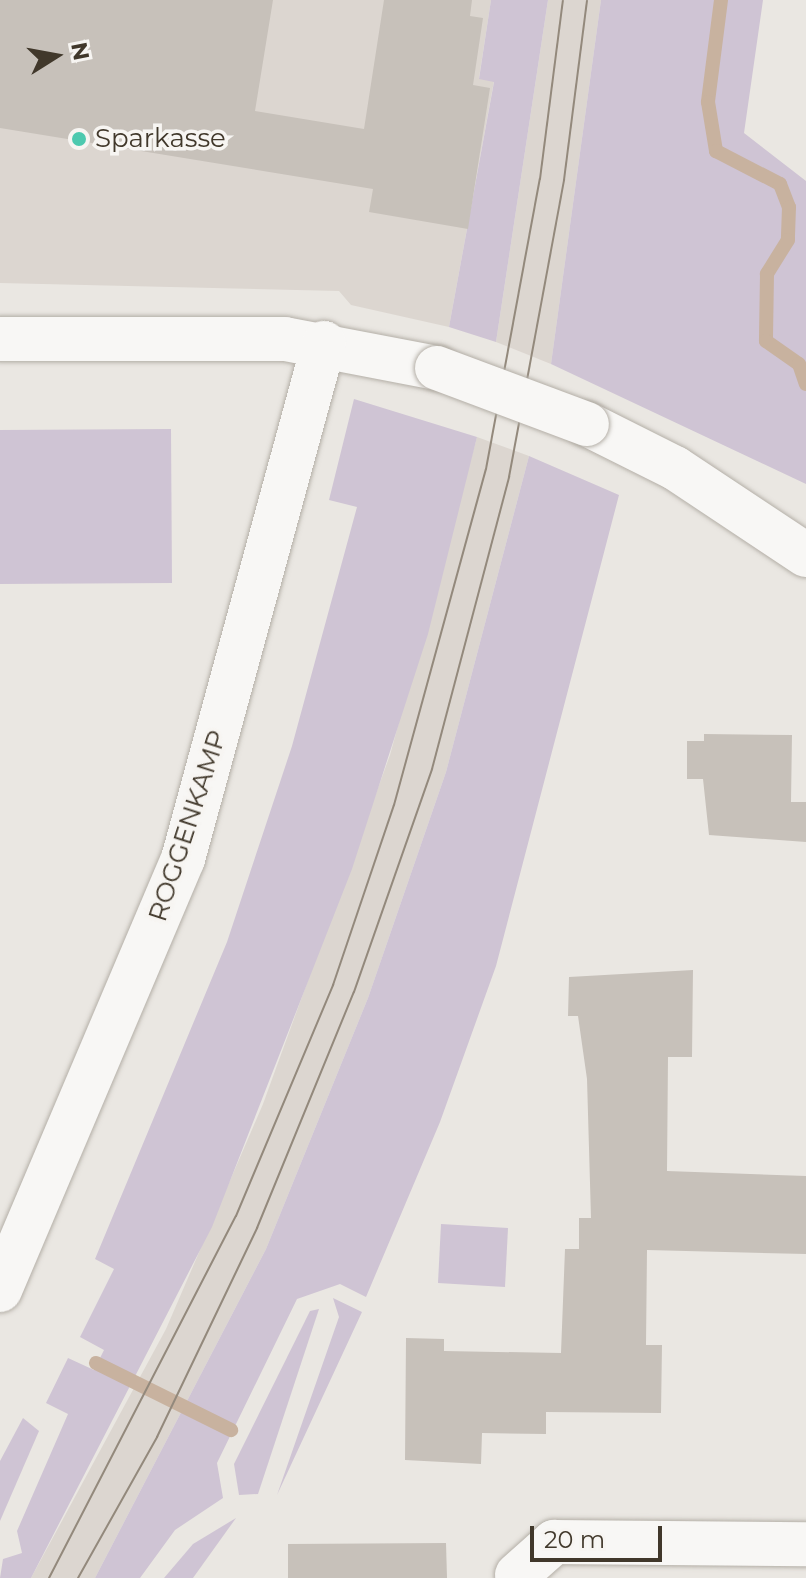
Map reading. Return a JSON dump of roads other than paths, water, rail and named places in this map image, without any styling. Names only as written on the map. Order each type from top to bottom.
[{"type":"street","points":[[0,339],[324,343],[437,368],[587,424],[675,468],[806,555]]},
{"type":"street","name":"ROGGENKAMP","points":[[0,1290],[183,859],[324,343]]},
{"type":"street","points":[[517,1575],[554,1542],[806,1544]]},
{"type":"waterway","points":[[721,0],[708,102],[716,151],[780,184],[789,207],[788,240],[767,274],[766,341],[799,364],[806,384]]},
{"type":"waterway","points":[[96,1363],[231,1430]]},
{"type":"tram line","points":[[49,1578],[236,1216],[333,985],[394,805],[486,469],[540,179],[563,0]]},
{"type":"tram line","points":[[78,1578],[157,1437],[257,1228],[354,992],[432,769],[509,477],[564,180],[587,0]]},
{"type":"place","name":"Sparkasse","points":[[79,139]]}]
